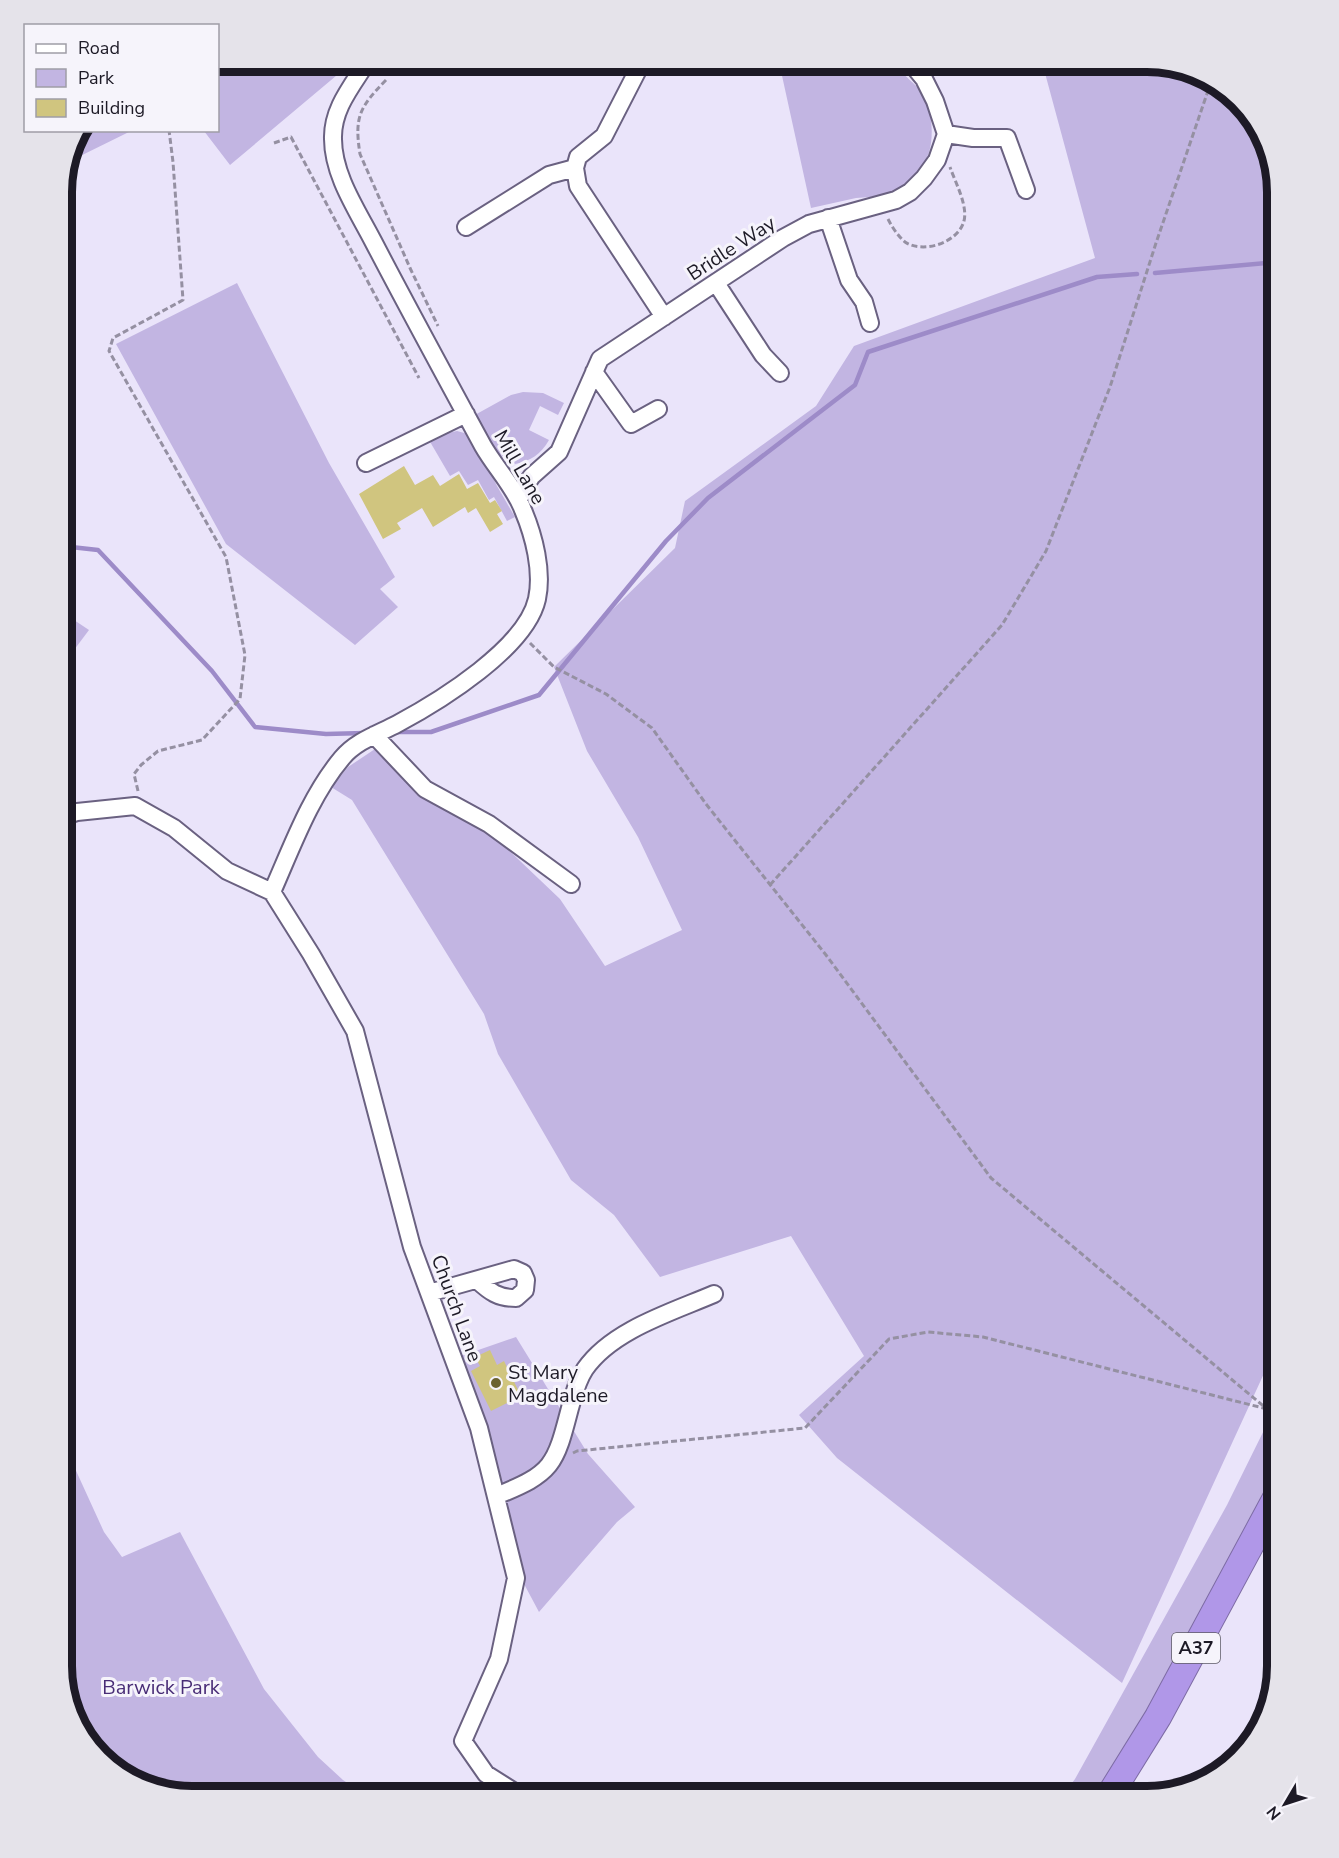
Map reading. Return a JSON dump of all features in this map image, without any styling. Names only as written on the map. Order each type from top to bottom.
[{"type":"highway","name":"A37","points":[[1116,1786],[1158,1717],[1267,1516]]},
{"type":"street","name":"Mill Lane","points":[[272,892],[320,789],[343,756],[365,739],[395,725],[449,694],[482,670],[529,621],[537,598],[536,554],[529,525],[519,500],[494,465],[466,414],[352,200],[335,159],[334,119],[340,104],[361,72]]},
{"type":"street","points":[[637,72],[604,136],[578,157],[575,168],[579,186],[664,317]]},
{"type":"street","points":[[918,72],[935,101],[946,134],[973,138],[1007,138],[1026,190]]},
{"type":"street","name":"Bridle Way","points":[[519,500],[532,476],[559,452],[600,359],[783,238],[809,224],[881,205],[910,192],[924,178],[939,156],[946,134]]},
{"type":"street","points":[[466,227],[549,175],[575,168]]},
{"type":"street","points":[[828,218],[849,280],[864,302],[870,323]]},
{"type":"street","points":[[716,283],[764,355],[780,373]]},
{"type":"street","points":[[594,372],[631,424],[658,409]]},
{"type":"street","points":[[366,463],[466,414]]},
{"type":"street","points":[[374,735],[425,789],[489,824],[571,884]]},
{"type":"street","points":[[72,814],[135,806],[174,828],[227,871],[272,892]]},
{"type":"street","name":"Church Lane","points":[[272,892],[311,954],[354,1032],[411,1247],[479,1428],[516,1578],[499,1659],[463,1741],[486,1774],[505,1786]]},
{"type":"street","points":[[429,1293],[477,1280]]},
{"type":"street","points":[[496,1496],[522,1486],[547,1468],[559,1450],[577,1384],[585,1368],[601,1350],[642,1325],[714,1294]]},
{"type":"path","points":[[387,72],[388,79],[372,94],[360,112],[357,137],[360,154],[440,330]]},
{"type":"path","points":[[770,885],[1002,625],[1046,551],[1110,387],[1209,89]]},
{"type":"path","points":[[143,811],[134,774],[158,751],[202,740],[240,699],[245,655],[225,557],[109,351],[113,338],[183,300],[169,132]]},
{"type":"path","points":[[274,143],[291,137],[419,378]]},
{"type":"path","points":[[881,205],[892,229],[906,242],[922,247],[947,242],[956,236],[964,221],[964,209],[949,164],[939,156]]},
{"type":"path","points":[[519,632],[554,667],[606,694],[652,728],[706,804],[826,955],[992,1178],[1266,1409]]},
{"type":"path","points":[[567,1458],[577,1451],[805,1428],[889,1339],[928,1332],[983,1337],[1266,1409]]},
{"type":"green space","points":[[219,72],[341,72],[230,165],[205,132],[219,132]]},
{"type":"green space","points":[[781,72],[902,72],[925,97],[930,114],[931,143],[921,168],[909,182],[893,192],[811,208]]},
{"type":"green space","points":[[1045,72],[1163,73],[1193,81],[1207,88],[1232,107],[1251,132],[1258,146],[1266,176],[1267,192],[1267,1367],[1122,1683],[837,1458],[799,1415],[864,1356],[791,1236],[660,1277],[614,1215],[571,1180],[498,1054],[484,1014],[352,800],[331,787],[348,767],[375,749],[394,763],[429,801],[496,838],[560,899],[605,966],[682,930],[638,837],[587,751],[554,667],[675,548],[685,501],[816,406],[854,346],[1095,258]]},
{"type":"green space","points":[[88,132],[129,132],[77,157]]},
{"type":"green space","points":[[237,283],[329,463],[395,577],[380,589],[398,607],[355,645],[226,544],[116,344]]},
{"type":"green space","points":[[523,392],[543,393],[564,403],[558,415],[540,406],[529,430],[549,440],[535,456],[515,464],[495,449],[490,451],[473,416],[511,395]]},
{"type":"green space","points":[[457,431],[468,434],[476,443],[515,517],[507,521],[494,497],[489,500],[478,480],[468,485],[459,471],[450,476],[429,440]]},
{"type":"green space","points":[[72,619],[89,630],[72,653]]},
{"type":"green space","points":[[516,1337],[588,1454],[635,1507],[617,1522],[539,1612],[523,1582],[511,1519],[481,1412],[461,1356]]},
{"type":"green space","points":[[1267,1424],[1267,1500],[1159,1700],[1150,1705],[1101,1786],[1070,1786],[1075,1779],[1227,1505]]},
{"type":"green space","name":"Barwick Park","points":[[72,1462],[104,1532],[122,1557],[180,1532],[264,1689],[318,1757],[352,1786],[184,1786],[153,1780],[139,1774],[107,1751],[88,1726],[81,1712],[73,1682]]},
{"type":"building","points":[[404,466],[415,485],[433,475],[440,486],[459,474],[467,489],[478,483],[490,503],[495,500],[502,511],[497,514],[503,524],[490,532],[476,508],[468,513],[465,507],[433,527],[422,508],[397,523],[401,529],[383,539],[359,494]]},
{"type":"building","name":"St Mary Magdalene","points":[[490,1350],[497,1365],[504,1361],[521,1396],[491,1411],[471,1371],[480,1366],[475,1357]]},
{"type":"waterway","points":[[1155,273],[1267,263]]},
{"type":"waterway","points":[[394,732],[431,732],[539,695],[666,541],[708,498],[855,385],[868,352],[1097,277],[1137,274]]},
{"type":"waterway","points":[[72,547],[98,550],[212,671],[255,727],[326,734],[365,733]]},
{"type":"place","name":"St Mary Magdalene","points":[[496,1383]]}]
